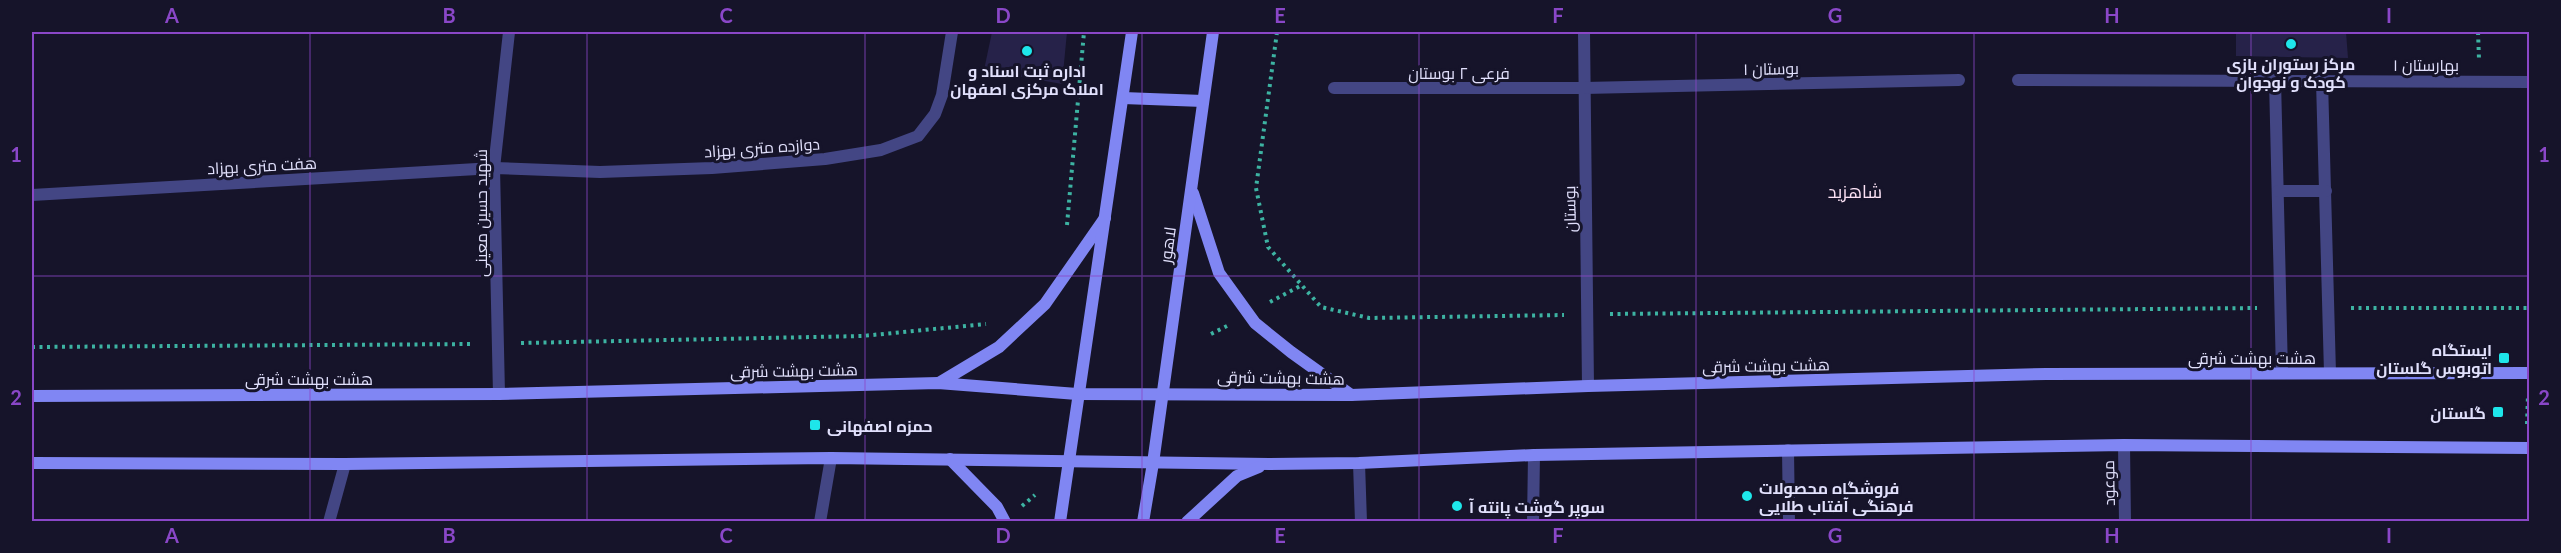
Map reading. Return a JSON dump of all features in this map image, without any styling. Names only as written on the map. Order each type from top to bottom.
[{"type":"main road","points":[[1060,522],[1077,394],[1107,215],[1132,32]]},
{"type":"main road","name":"لاهور","points":[[1143,522],[1163,393],[1212,32]]},
{"type":"main road","points":[[1123,98],[1203,101]]},
{"type":"main road","points":[[1191,189],[1219,273],[1254,323],[1351,395]]},
{"type":"main road","points":[[938,383],[999,347],[1045,304],[1107,215]]},
{"type":"main road","name":"هشت بهشت شرقی","points":[[32,396],[499,394],[938,383],[1077,394],[1351,395],[1588,386],[2046,374],[2529,373]]},
{"type":"main road","points":[[32,463],[345,464],[831,458],[1269,464],[1359,463],[1534,455],[2124,445],[2528,448]]},
{"type":"main road","points":[[950,459],[998,507],[1005,522]]},
{"type":"main road","points":[[1187,522],[1237,476],[1269,464]]},
{"type":"street","name":"شهید حسین معینی","points":[[499,394],[494,168],[509,32]]},
{"type":"street","name":"دوازده متری بهزاد","points":[[494,168],[600,172],[701,168],[825,159],[881,150],[918,136],[935,114],[942,95],[952,32]]},
{"type":"street","name":"بوستان","points":[[1584,32],[1588,386]]},
{"type":"street","name":"بوستان ۱","points":[[1584,88],[1959,80]]},
{"type":"street","points":[[2018,80],[2322,81],[2330,373]]},
{"type":"street","points":[[2275,80],[2282,373]]},
{"type":"street","name":"بهارستان ۱","points":[[2322,81],[2529,82]]},
{"type":"street","name":"فرعی ۲ بوستان","points":[[1334,88],[1584,88]]},
{"type":"street","name":"هفت متری بهزاد","points":[[32,195],[494,168]]},
{"type":"street","points":[[2278,191],[2326,191]]},
{"type":"street","name":"موعود","points":[[2124,445],[2125,522]]},
{"type":"street","points":[[1788,450],[1789,522]]},
{"type":"street","points":[[1533,522],[1534,455]]},
{"type":"street","points":[[820,522],[831,458]]},
{"type":"street","points":[[1359,463],[1361,522]]},
{"type":"street","points":[[329,522],[345,464]]},
{"type":"path","points":[[1063,232],[1068,223],[1084,32]]},
{"type":"path","points":[[1277,32],[1256,188],[1268,247],[1321,307],[1369,318],[2281,308]]},
{"type":"path","points":[[2328,308],[2529,308]]},
{"type":"path","points":[[32,347],[498,343],[862,336],[989,324]]},
{"type":"path","points":[[2528,448],[2529,386]]},
{"type":"building","name":"اداره ثبت اسناد و املاک مرکزی اصفهان","points":[[992,32],[1067,32],[1062,84],[984,70]]},
{"type":"building","name":"مرکز رستوران بازی کودک و نوجوان","points":[[2236,32],[2346,32],[2348,58],[2236,56]]},
{"type":"place","name":"مرکز رستوران بازی کودک و نوجوان","points":[[2291,44]]},
{"type":"place","name":"اداره ثبت اسناد و املاک مرکزی اصفهان","points":[[1027,51]]},
{"type":"place","name":"ایستگاه اتوبوس گلستان","points":[[2504,358]]},
{"type":"place","name":"گلستان","points":[[2498,412]]},
{"type":"place","name":"حمزه اصفهانی","points":[[815,425]]},
{"type":"place","name":"فروشگاه محصولات فرهنگی آفتاب طلایی","points":[[1747,496]]},
{"type":"place","name":"سوپر گوشت پانته آ","points":[[1457,506]]},
{"type":"district","name":"شاهزید","points":[[1855,191]]}]
